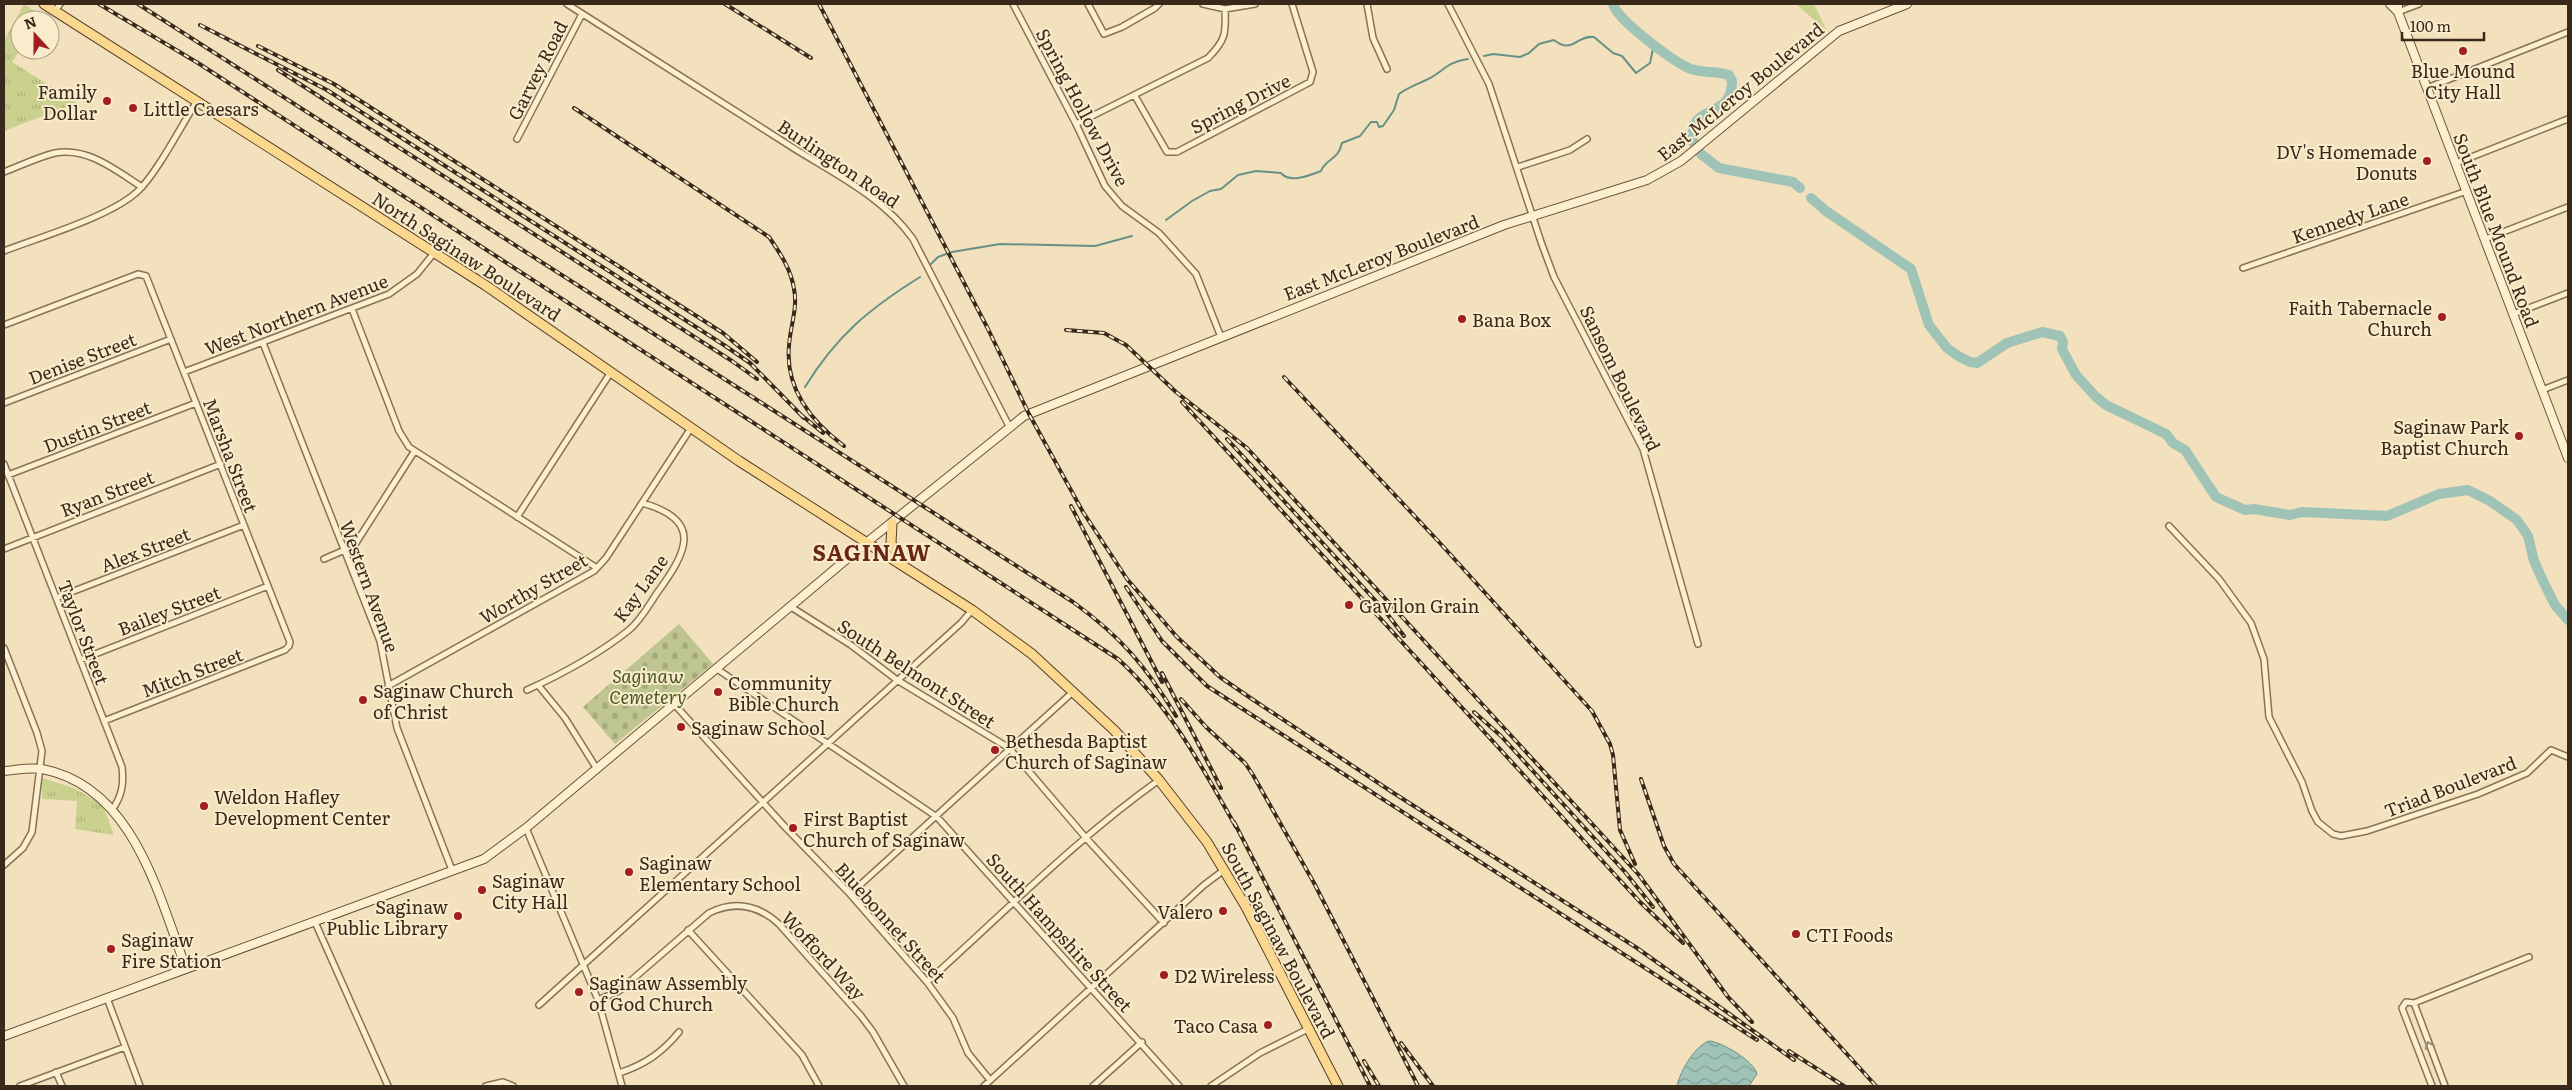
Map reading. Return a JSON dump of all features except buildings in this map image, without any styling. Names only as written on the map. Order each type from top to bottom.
[{"type":"main road","name":"North Saginaw Boulevard","points":[[44,4],[57,7],[197,101],[434,253],[612,372],[691,428],[866,544]]},
{"type":"main road","name":"East McLeroy Boulevard","points":[[4,1036],[484,859],[526,828],[1009,426],[1035,411],[1533,214],[1630,186],[1662,173],[1681,161],[1839,31],[1907,4]]},
{"type":"main road","name":"South Blue Mound Road","points":[[2390,4],[2398,8],[2568,458]]},
{"type":"main road","points":[[892,523],[892,543],[902,565]]},
{"type":"main road","name":"South Saginaw Boulevard","points":[[866,544],[972,610],[1021,645],[1074,690],[1159,780],[1196,827],[1224,870],[1338,1086]]},
{"type":"main road","points":[[4,771],[40,768],[61,774],[80,783],[112,810],[128,832],[148,869],[186,968]]},
{"type":"street","name":"Burlington Road","points":[[567,4],[834,173],[878,202],[900,220],[913,239],[1009,426]]},
{"type":"street","name":"Spring Hollow Drive","points":[[1013,4],[1076,124],[1105,186],[1122,206],[1159,233],[1196,274],[1221,337]]},
{"type":"street","points":[[1088,4],[1104,34],[1122,27],[1156,8],[1159,4]]},
{"type":"street","points":[[1203,4],[1225,8],[1255,4]]},
{"type":"street","name":"Spring Drive","points":[[1135,96],[1167,152],[1177,152],[1310,82],[1313,72],[1292,4]]},
{"type":"street","points":[[1368,4],[1374,38],[1387,69]]},
{"type":"street","name":"Sansom Boulevard","points":[[1448,4],[1489,84],[1554,277],[1643,449],[1672,546],[1698,644]]},
{"type":"street","points":[[2398,8],[2419,4]]},
{"type":"street","points":[[1076,124],[1208,58],[1220,46],[1226,33],[1225,8]]},
{"type":"street","name":"Garvey Road","points":[[517,139],[582,14]]},
{"type":"street","points":[[2427,88],[2568,32]]},
{"type":"street","points":[[4,251],[106,212],[127,200],[142,187],[197,101]]},
{"type":"street","points":[[2456,163],[2568,119]]},
{"type":"street","points":[[1518,167],[1570,150],[1587,139]]},
{"type":"street","points":[[4,172],[54,153],[76,153],[100,160],[142,187]]},
{"type":"street","name":"Kennedy Lane","points":[[2243,268],[2467,191]]},
{"type":"street","points":[[2485,239],[2568,207]]},
{"type":"street","name":"West Northern Avenue","points":[[184,372],[352,310],[402,287],[417,274],[434,253]]},
{"type":"street","name":"Marsha Street","points":[[4,325],[138,274],[144,274],[290,642],[289,646]]},
{"type":"street","points":[[2513,314],[2568,292]]},
{"type":"street","points":[[352,310],[398,431],[414,452],[597,568]]},
{"type":"street","name":"Denise Street","points":[[4,403],[171,338]]},
{"type":"street","name":"Western Avenue","points":[[263,343],[380,641],[397,728],[452,870]]},
{"type":"street","points":[[517,517],[612,372]]},
{"type":"street","points":[[2542,390],[2568,380]]},
{"type":"street","name":"Dustin Street","points":[[8,476],[196,403]]},
{"type":"street","name":"Worthy Street","points":[[388,686],[597,568],[606,558],[691,428]]},
{"type":"street","points":[[324,559],[344,552],[354,546],[360,539],[414,452]]},
{"type":"street","name":"Taylor Street","points":[[4,464],[122,767],[122,789],[112,810]]},
{"type":"street","name":"Ryan Street","points":[[4,549],[220,464]]},
{"type":"street","name":"Kay Lane","points":[[527,690],[613,642],[631,628],[662,587],[678,561],[685,541],[680,523],[659,508],[642,503]]},
{"type":"street","name":"Alex Street","points":[[56,598],[244,525]]},
{"type":"street","name":"Triad Boulevard","points":[[2169,526],[2219,579],[2257,634],[2264,659],[2269,717],[2302,782],[2312,811],[2318,822],[2332,834],[2341,836],[2367,831],[2478,794],[2527,773],[2551,750],[2568,757]]},
{"type":"street","name":"Bailey Street","points":[[80,660],[268,586]]},
{"type":"street","name":"South Belmont Street","points":[[790,607],[851,645],[897,680],[1008,748],[1086,838],[1164,923]]},
{"type":"street","points":[[539,1005],[962,623],[972,610]]},
{"type":"street","name":"Mitch Street","points":[[104,721],[289,646]]},
{"type":"street","points":[[4,648],[37,733],[42,752],[32,832],[23,848],[4,865]]},
{"type":"street","name":"South Hampshire Street","points":[[717,668],[826,744],[937,817],[1142,1042],[1179,1086]]},
{"type":"street","points":[[538,685],[565,718],[597,769]]},
{"type":"street","points":[[850,894],[937,817],[1008,748],[1074,690]]},
{"type":"street","name":"Bluebonnet Street","points":[[675,705],[762,802],[850,894],[927,982],[953,1018],[968,1052],[990,1080]]},
{"type":"street","points":[[927,982],[1086,838],[1127,803],[1159,780]]},
{"type":"street","points":[[526,828],[598,1000],[622,1086]]},
{"type":"street","points":[[984,1086],[1224,870]]},
{"type":"street","name":"Wofford Way","points":[[598,1000],[619,991],[701,918],[724,906],[752,907],[768,914],[861,1016],[874,1032],[904,1086]]},
{"type":"street","points":[[315,922],[388,1086]]},
{"type":"street","points":[[688,930],[802,1055],[819,1086]]},
{"type":"street","points":[[2432,1086],[2402,1008],[2406,1002],[2414,1003],[2529,957]]},
{"type":"street","points":[[107,998],[140,1086]]},
{"type":"street","points":[[2414,1003],[2445,1086]]},
{"type":"street","points":[[1211,1086],[1260,1053],[1308,1029]]},
{"type":"street","points":[[619,1073],[642,1065],[654,1058],[679,1032]]},
{"type":"street","points":[[1092,1086],[1142,1042]]},
{"type":"street","points":[[20,1086],[125,1047]]},
{"type":"street","points":[[56,1072],[62,1086]]},
{"type":"street","points":[[486,1086],[503,1082],[513,1086]]},
{"type":"green space","points":[[24,4],[33,10],[21,10]]},
{"type":"green space","points":[[1796,4],[1814,4],[1827,31]]},
{"type":"green space","points":[[10,30],[10,60],[13,60],[12,62],[77,103],[4,131],[4,41]]},
{"type":"green space","name":"Saginaw Cemetery","points":[[679,624],[713,664],[615,744],[583,707]]},
{"type":"green space","points":[[42,778],[74,788],[102,804],[114,835],[75,829],[77,801],[42,799]]},
{"type":"water","points":[[1709,1041],[1729,1048],[1744,1058],[1755,1069],[1757,1074],[1749,1086],[1677,1086],[1681,1073],[1689,1060],[1699,1048]]},
{"type":"waterway","points":[[1613,4],[1624,20],[1635,30],[1683,65],[1691,69],[1729,75],[1732,81],[1730,94],[1718,108],[1703,115],[1697,121],[1693,129],[1693,142]]},
{"type":"waterway","points":[[1484,56],[1493,54],[1520,57],[1529,53],[1539,44],[1554,40],[1566,46],[1588,37],[1594,37],[1613,53],[1622,56],[1636,73],[1650,63],[1654,44]]},
{"type":"waterway","points":[[1166,220],[1192,201],[1210,191],[1221,189],[1238,175],[1256,171],[1281,173],[1290,178],[1295,178],[1321,171],[1338,153],[1342,143],[1360,136],[1371,122],[1377,122],[1379,127],[1383,126],[1394,110],[1399,94],[1430,78],[1449,65],[1468,59]]},
{"type":"waterway","points":[[1701,154],[1719,168],[1793,182],[1800,188]]},
{"type":"waterway","points":[[1811,198],[1826,211],[1911,269],[1929,325],[1947,348],[1958,356],[1977,363],[2007,343],[2042,332],[2060,336],[2063,342],[2062,349],[2076,375],[2096,397],[2106,405],[2166,434],[2173,443],[2185,450],[2216,497],[2245,510],[2254,509],[2290,515],[2302,512],[2387,516],[2439,494],[2468,490],[2490,501],[2517,520],[2528,536],[2534,561],[2555,605],[2568,620]]},
{"type":"waterway","points":[[931,264],[938,257],[952,252],[1000,244],[1095,246],[1132,236]]},
{"type":"waterway","points":[[805,387],[829,352],[855,324],[885,300],[920,277]]},
{"type":"railway","points":[[99,4],[198,63],[1118,659],[1154,697],[1184,738],[1236,827]]},
{"type":"railway","points":[[138,4],[1073,602],[1105,627],[1131,653],[1154,682],[1176,716]]},
{"type":"railway","points":[[725,4],[811,58]]},
{"type":"railway","points":[[819,4],[988,329],[1029,414],[1083,512],[1127,579],[1177,637],[1220,677],[1249,697],[1392,792],[1637,948],[1794,1060]]},
{"type":"railway","points":[[200,25],[327,90],[724,345],[750,363],[804,418]]},
{"type":"railway","points":[[258,46],[334,84],[723,333],[757,362]]},
{"type":"railway","points":[[278,70],[732,361],[757,379]]},
{"type":"railway","points":[[574,108],[769,237],[788,268],[793,282],[795,303],[789,346],[789,362],[796,390],[811,415],[832,437],[844,446]]},
{"type":"railway","points":[[1066,330],[1104,333],[1126,345],[1176,392],[1247,448],[1639,875],[1728,997],[1752,1022]]},
{"type":"railway","points":[[1284,377],[1439,542],[1592,711],[1610,744],[1613,755],[1620,830],[1635,864]]},
{"type":"railway","points":[[1182,402],[1640,902],[1683,943]]},
{"type":"railway","points":[[800,414],[823,433]]},
{"type":"railway","points":[[1227,439],[1385,611],[1404,636]]},
{"type":"railway","points":[[1071,506],[1162,682]]},
{"type":"railway","points":[[1126,587],[1162,641],[1207,686],[1757,1040]]},
{"type":"railway","points":[[1162,673],[1221,788]]},
{"type":"railway","points":[[1181,699],[1206,727],[1245,763],[1253,775],[1314,883],[1418,1086]]},
{"type":"railway","points":[[1474,712],[1501,736],[1625,872],[1653,907]]},
{"type":"railway","points":[[1641,779],[1664,846],[1674,864],[1876,1086]]},
{"type":"railway","points":[[1234,822],[1370,1086]]},
{"type":"railway","points":[[1401,1043],[1433,1086]]},
{"type":"railway","points":[[1789,1051],[1844,1086]]},
{"type":"railway","points":[[1364,1061],[1379,1086]]},
{"type":"place","name":"Blue Mound City Hall","points":[[2463,51]]},
{"type":"place","name":"Family Dollar","points":[[107,101]]},
{"type":"place","name":"Little Caesars","points":[[133,108]]},
{"type":"place","name":"DV's Homemade Donuts","points":[[2427,161]]},
{"type":"place","name":"Faith Tabernacle Church","points":[[2442,317]]},
{"type":"place","name":"Bana Box","points":[[1462,319]]},
{"type":"place","name":"Saginaw Park Baptist Church","points":[[2519,436]]},
{"type":"place","name":"Gavilon Grain","points":[[1349,605]]},
{"type":"place","name":"Community Bible Church","points":[[718,692]]},
{"type":"place","name":"Saginaw Church of Christ","points":[[363,700]]},
{"type":"place","name":"Saginaw School","points":[[681,727]]},
{"type":"place","name":"Bethesda Baptist Church of Saginaw","points":[[995,750]]},
{"type":"place","name":"Weldon Hafley Development Center","points":[[204,806]]},
{"type":"place","name":"First Baptist Church of Saginaw","points":[[793,828]]},
{"type":"place","name":"Saginaw Elementary School","points":[[629,872]]},
{"type":"place","name":"Saginaw City Hall","points":[[482,890]]},
{"type":"place","name":"Valero","points":[[1223,911]]},
{"type":"place","name":"Saginaw Public Library","points":[[458,916]]},
{"type":"place","name":"CTI Foods","points":[[1796,934]]},
{"type":"place","name":"Saginaw Fire Station","points":[[111,949]]},
{"type":"place","name":"D2 Wireless","points":[[1164,975]]},
{"type":"place","name":"Saginaw Assembly of God Church","points":[[579,992]]},
{"type":"place","name":"Taco Casa","points":[[1268,1025]]},
{"type":"district","name":"SAGINAW","points":[[872,551]]}]
